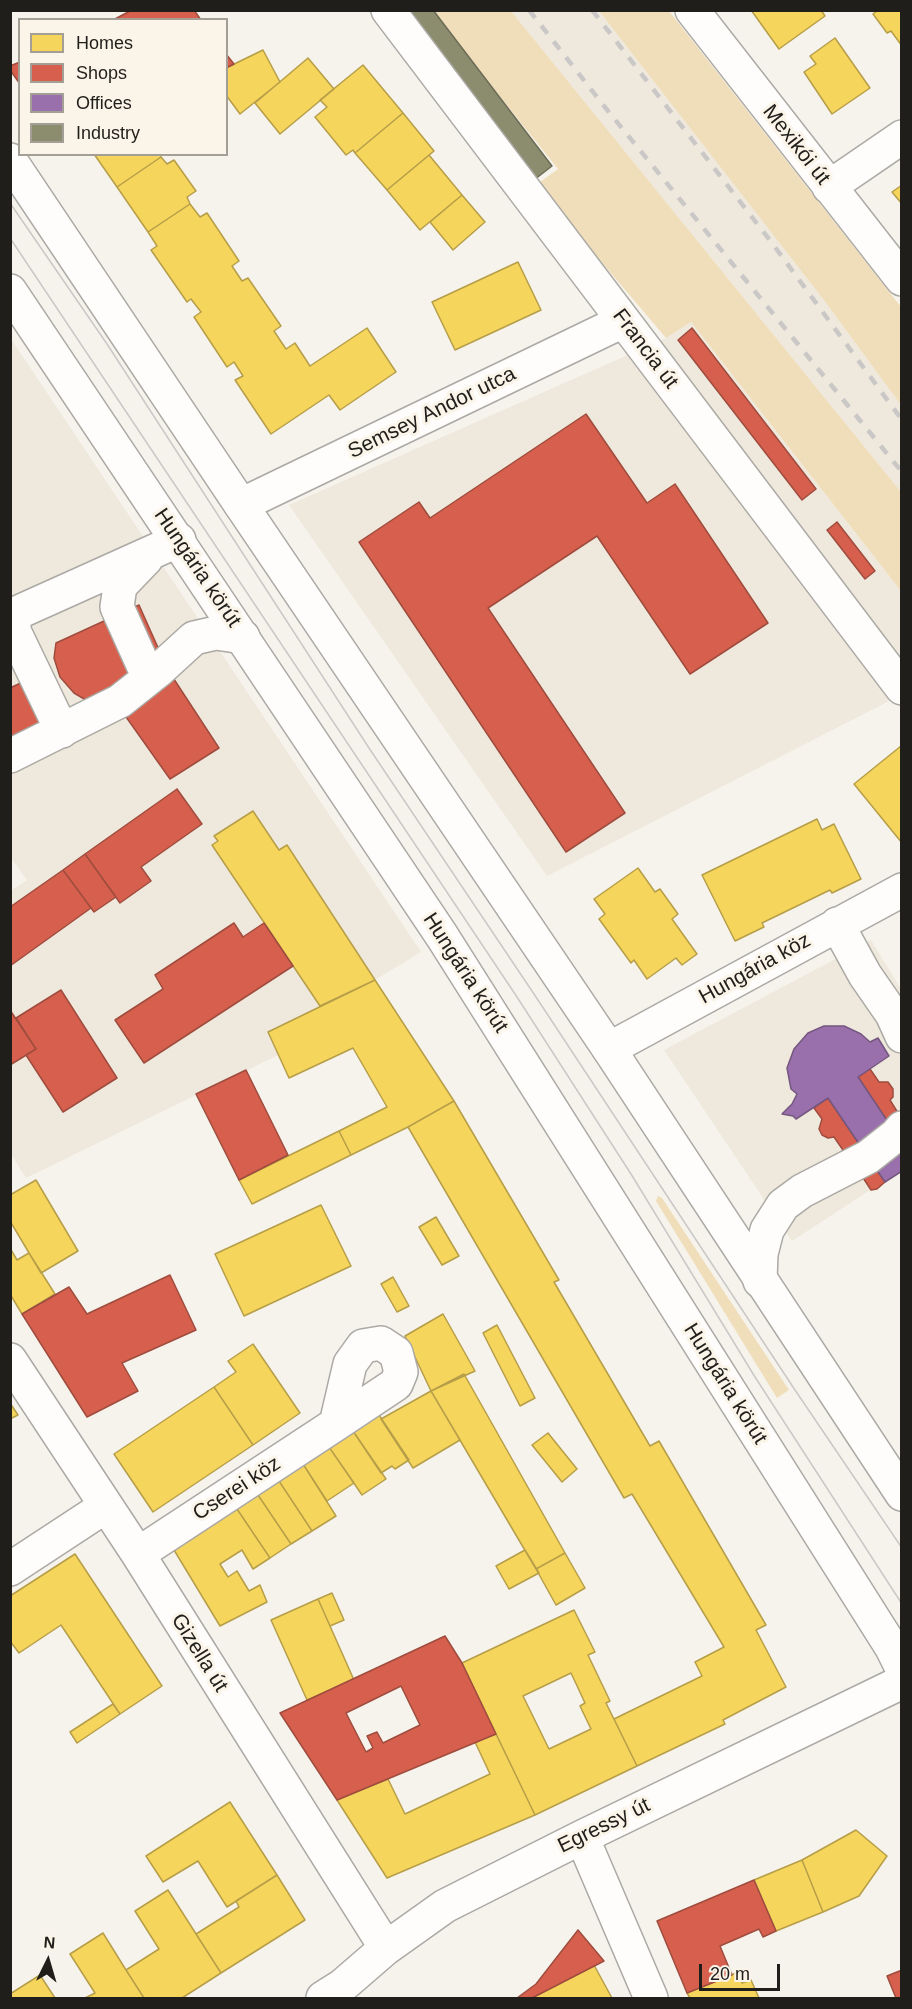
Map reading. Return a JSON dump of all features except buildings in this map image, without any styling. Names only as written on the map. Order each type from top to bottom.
[{"type":"street","name":"Francia út","points":[[388,10],[902,688]]},
{"type":"street","name":"Mexikói út","points":[[692,10],[902,279]]},
{"type":"street","points":[[829,187],[902,137]]},
{"type":"street","points":[[10,160],[609,1049],[902,1494]]},
{"type":"street","name":"Hungária körút","points":[[10,291],[166,546],[243,637],[442,936],[892,1648],[902,1668]]},
{"type":"street","name":"Semsey Andor utca","points":[[241,505],[623,321]]},
{"type":"street","points":[[53,736],[12,629],[166,546]]},
{"type":"street","points":[[159,670],[143,665],[117,607],[120,586],[166,546]]},
{"type":"street","points":[[10,756],[120,701],[194,638],[216,633],[243,637]]},
{"type":"street","name":"Hungária köz","points":[[609,1049],[902,890]]},
{"type":"street","points":[[837,924],[865,975],[892,1014],[902,1036]]},
{"type":"street","points":[[760,1281],[761,1254],[767,1230],[783,1205],[802,1191],[868,1157],[902,1128]]},
{"type":"street","name":"Gizella út","points":[[10,1360],[138,1554],[386,1948]]},
{"type":"street","name":"Cserei köz","points":[[138,1554],[336,1424]]},
{"type":"street","points":[[10,1569],[106,1506]]},
{"type":"street","name":"Egressy út","points":[[336,1994],[386,1948],[445,1906],[902,1682]]},
{"type":"street","points":[[582,1837],[651,1998]]},
{"type":"shaded area","points":[[431,11],[511,11],[901,492],[901,591],[691,322],[666,338],[536,185],[558,169]]},
{"type":"shaded area","points":[[511,11],[599,11],[823,299],[901,405],[901,492]]},
{"type":"shaded area","points":[[599,11],[669,11],[901,307],[901,405],[823,299]]},
{"type":"shaded area","points":[[691,322],[901,591],[901,695],[547,876],[289,505],[666,338]]},
{"type":"shaded area","points":[[11,339],[421,952],[375,980],[268,1032],[278,1055],[26,1178],[11,1154],[10,891],[27,880],[11,858]]},
{"type":"shaded area","points":[[871,940],[901,989],[901,1170],[792,1241],[664,1050]]},
{"type":"shaded area","points":[[658,1196],[662,1198],[789,1390],[777,1398],[656,1201]]},
{"type":"tram line","points":[[10,203],[107,344],[369,748],[902,1548]]},
{"type":"tram line","points":[[10,238],[517,997],[631,1174],[755,1377],[902,1604]]},
{"type":"railway","points":[[529,10],[608,111],[902,472]]},
{"type":"railway","points":[[592,10],[772,243],[902,420]]}]
